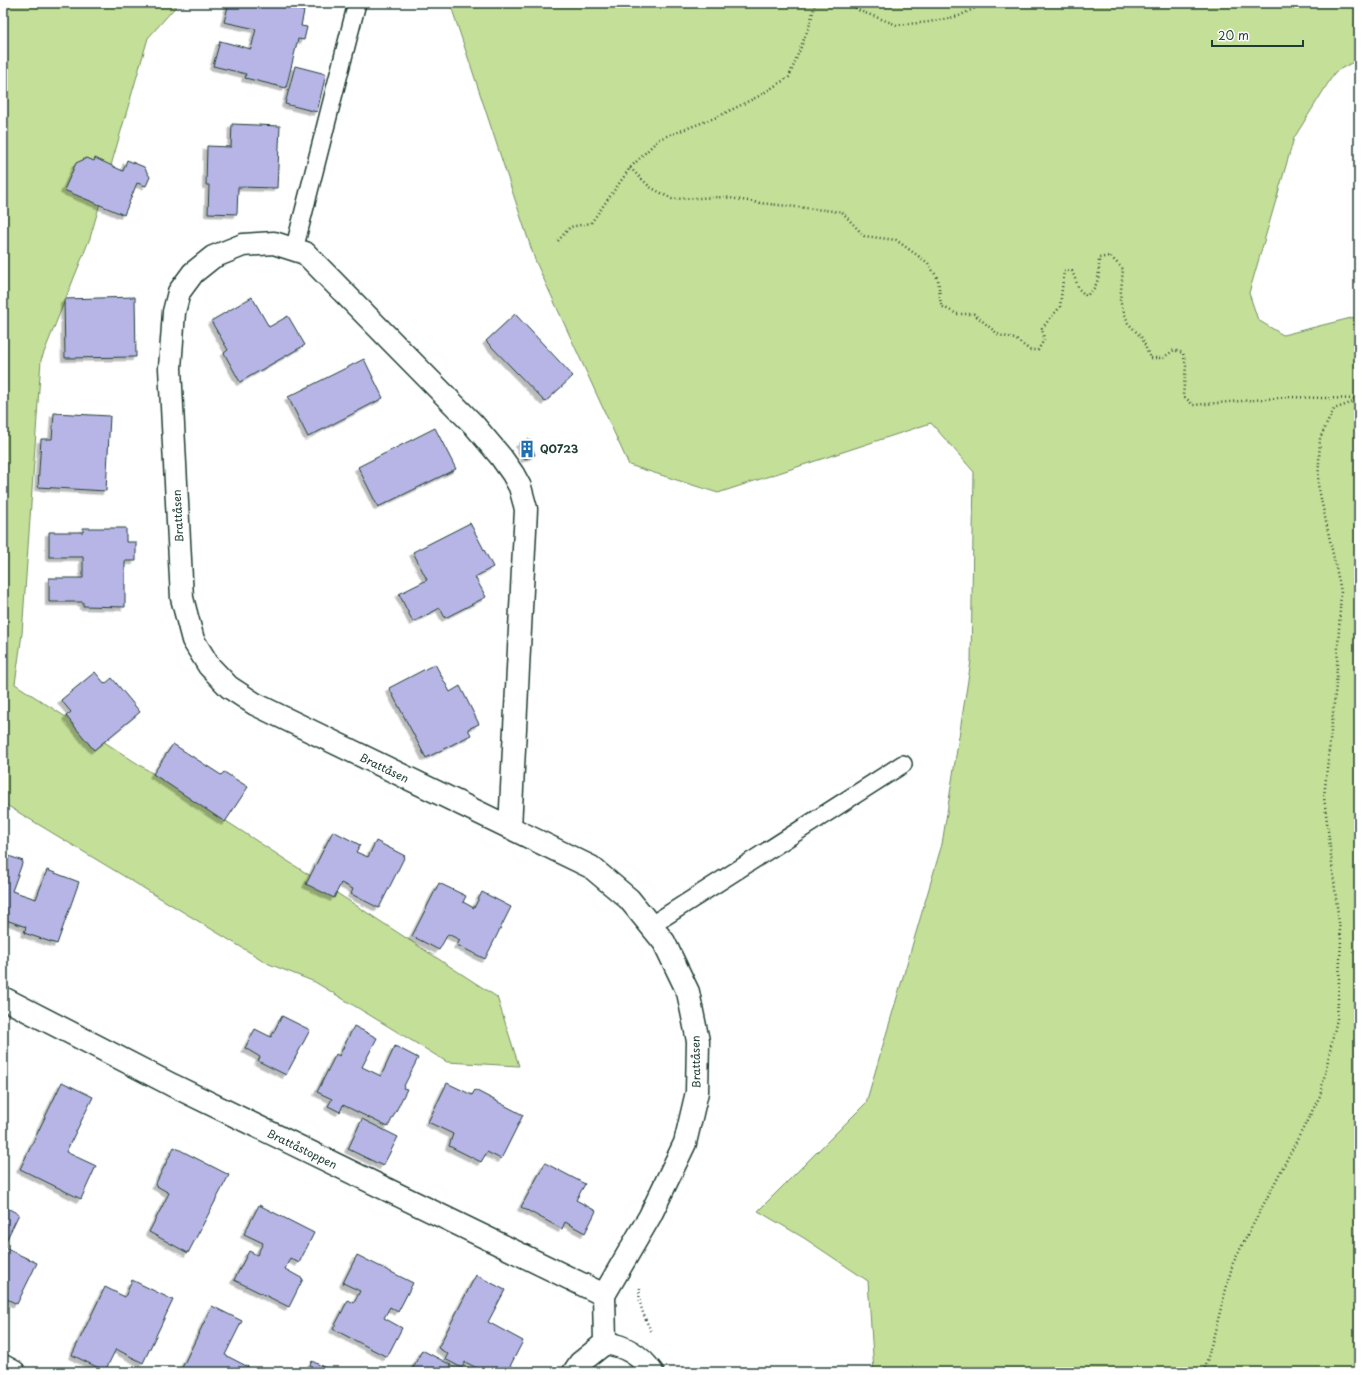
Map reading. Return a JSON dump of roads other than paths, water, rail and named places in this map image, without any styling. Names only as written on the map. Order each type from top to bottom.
[{"type":"street","name":"Brattåsen","points":[[510,828],[526,509],[520,487],[501,458],[474,425],[305,254],[274,243],[243,245],[214,257],[193,273],[180,292],[174,312],[170,368],[182,598],[193,640],[210,666],[229,687],[255,704],[510,828],[591,867],[629,899],[664,942],[688,992],[698,1041],[698,1092],[685,1143],[650,1216],[604,1295]]},
{"type":"street","name":"Brattåstoppen","points":[[3,998],[172,1085],[604,1295]]},
{"type":"street","points":[[604,1295],[605,1343]]},
{"type":"street","points":[[574,1372],[580,1363],[605,1343],[617,1345],[629,1350],[644,1360],[652,1372]]},
{"type":"street","points":[[3,1366],[14,1372]]},
{"type":"lane","points":[[294,250],[357,3]]},
{"type":"lane","points":[[650,926],[903,764]]},
{"type":"place","name":"QO723","points":[[527,449]]}]
